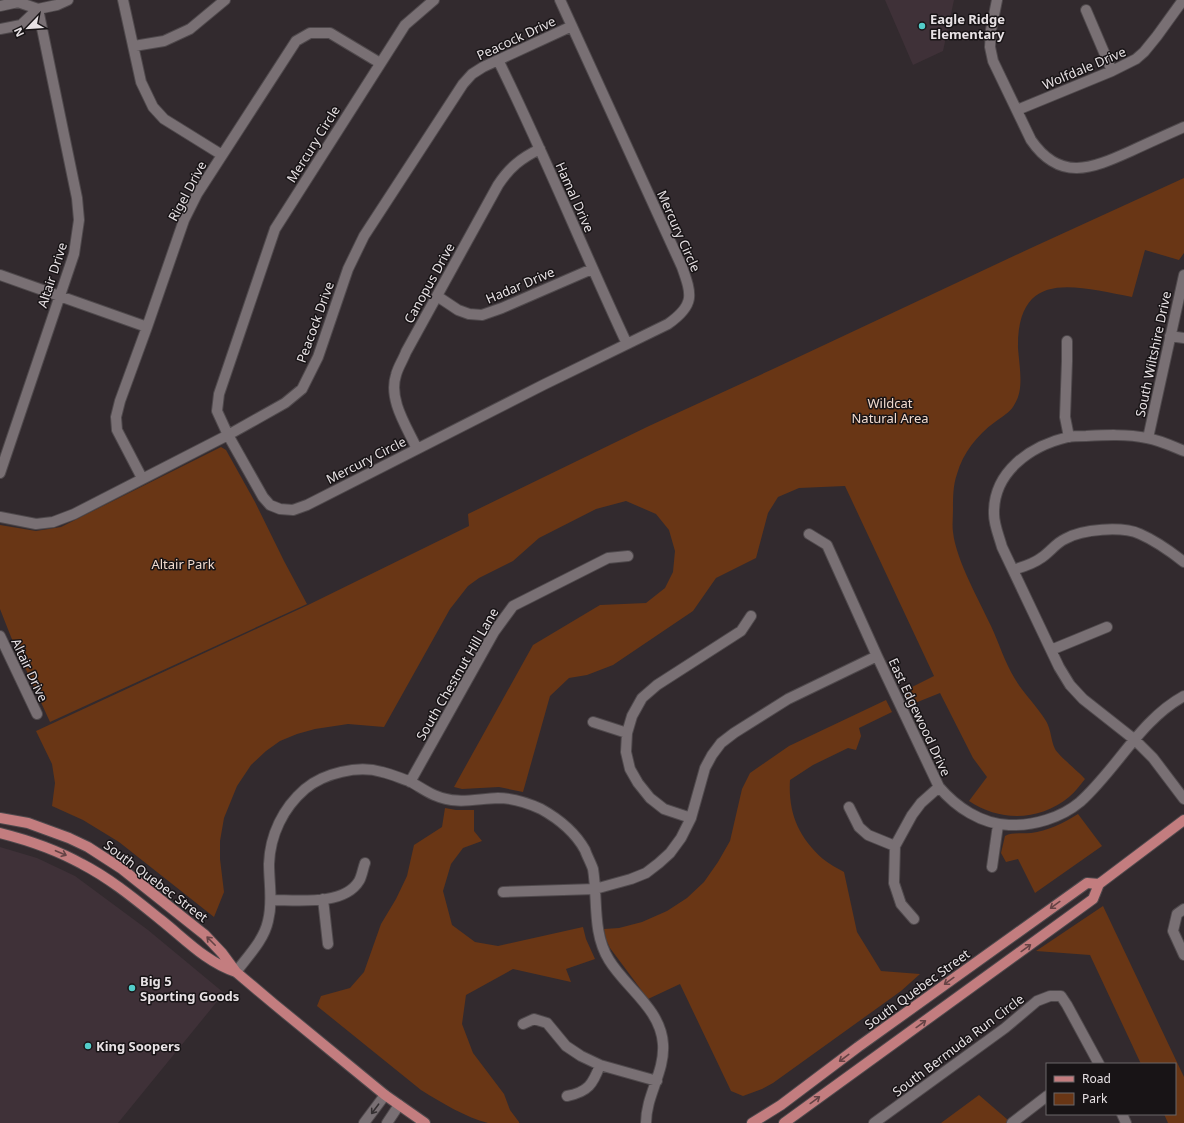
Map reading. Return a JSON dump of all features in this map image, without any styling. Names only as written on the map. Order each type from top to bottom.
[{"type":"main road","name":"South Quebec Street","points":[[0,818],[28,823],[49,830],[88,847],[105,857],[142,884],[205,935],[222,952],[236,972],[385,1095],[425,1123]]},
{"type":"main road","name":"South Quebec Street","points":[[784,1123],[1093,899],[1100,884],[1184,820]]},
{"type":"main road","name":"South Quebec Street","points":[[0,833],[50,849],[83,864],[132,897],[218,965],[236,972]]},
{"type":"main road","name":"South Quebec Street","points":[[752,1123],[781,1105],[865,1042],[1087,883],[1100,884]]},
{"type":"street","points":[[0,30],[21,25],[38,9],[68,0]]},
{"type":"street","points":[[123,0],[141,82],[153,107],[164,119],[222,155]]},
{"type":"street","points":[[134,46],[164,41],[190,29],[225,0]]},
{"type":"street","name":"Mercury Circle","points":[[434,0],[405,25],[275,229],[219,394],[217,411],[228,434],[262,497],[270,505],[280,509],[293,510],[307,506],[417,449],[668,324],[679,316],[687,306],[690,290],[682,266],[560,0]]},
{"type":"street","points":[[997,0],[991,30],[990,47],[993,61],[1023,126],[1038,151],[1052,162],[1066,167],[1080,169],[1095,166],[1184,127]]},
{"type":"street","name":"Wolfdale Drive","points":[[1016,110],[1112,71],[1136,59],[1144,52],[1183,0]]},
{"type":"street","points":[[0,6],[18,2],[38,9]]},
{"type":"street","name":"Altair Drive","points":[[0,472],[74,254],[79,220],[77,198],[38,9]]},
{"type":"street","points":[[1086,10],[1112,71]]},
{"type":"street","name":"Peacock Drive","points":[[0,517],[36,524],[53,522],[74,514],[285,403],[302,389],[318,358],[348,269],[364,236],[463,84],[472,74],[498,60],[572,26]]},
{"type":"street","name":"Rigel Drive","points":[[142,478],[117,430],[116,418],[120,401],[184,220],[197,194],[296,42],[310,33],[330,33],[380,63]]},
{"type":"street","name":"Hamal Drive","points":[[498,60],[524,112],[627,344]]},
{"type":"street","name":"Canopus Drive","points":[[417,449],[396,400],[396,376],[406,352],[506,173],[516,163],[540,149]]},
{"type":"street","name":"Hadar Drive","points":[[437,296],[458,310],[469,314],[482,315],[502,308],[592,268]]},
{"type":"street","points":[[0,275],[147,327]]},
{"type":"street","name":"South Wiltshire Drive","points":[[1148,438],[1184,275]]},
{"type":"street","points":[[1170,336],[1184,338]]},
{"type":"street","points":[[1067,341],[1065,417],[1069,437]]},
{"type":"street","points":[[1184,451],[1148,438],[1126,435],[1069,437],[1044,445],[1028,454],[1010,469],[1001,482],[994,514],[999,536],[1013,570],[1059,667],[1070,685],[1083,699],[1135,740],[1153,758],[1184,799]]},
{"type":"street","points":[[1013,570],[1028,565],[1041,558],[1066,538],[1096,530],[1117,530],[1138,533],[1157,542],[1184,562]]},
{"type":"street","name":"East Edgewood Drive","points":[[809,534],[828,545],[877,656],[939,787],[948,798],[961,808],[979,818],[998,825],[1031,824],[1049,819],[1064,812],[1079,802],[1093,788],[1164,708],[1184,696]]},
{"type":"street","name":"South Chestnut Hill Lane","points":[[410,782],[494,632],[513,606],[608,558],[628,556]]},
{"type":"street","points":[[690,818],[664,809],[650,798],[638,783],[630,769],[626,752],[627,733],[632,716],[642,698],[657,685],[741,631],[751,616]]},
{"type":"street","points":[[1051,650],[1107,627]]},
{"type":"street","name":"Altair Drive","points":[[0,636],[37,714]]},
{"type":"street","points":[[503,892],[595,889],[632,879],[646,873],[670,853],[681,838],[690,818],[705,768],[721,743],[734,733],[788,699],[877,656]]},
{"type":"street","points":[[593,722],[627,733]]},
{"type":"street","points":[[236,972],[265,931],[269,920],[272,900],[270,851],[274,835],[286,811],[295,798],[307,787],[334,774],[360,769],[381,771],[410,782],[441,798],[456,802],[500,798],[521,801],[541,810],[572,831],[580,843],[592,866],[601,943],[609,960],[648,1008],[658,1024],[663,1043],[663,1062],[649,1102],[646,1123]]},
{"type":"street","points":[[914,919],[901,904],[894,883],[895,846],[912,815],[921,803],[939,787]]},
{"type":"street","points":[[849,807],[859,827],[868,835],[895,846]]},
{"type":"street","points":[[992,867],[998,825]]},
{"type":"street","points":[[272,900],[323,900],[339,896],[353,889],[360,880],[365,863]]},
{"type":"street","points":[[323,900],[328,944]]},
{"type":"street","points":[[1184,909],[1178,914],[1173,931],[1184,955]]},
{"type":"street","name":"South Bermuda Run Circle","points":[[874,1123],[1005,1028],[1037,1002],[1050,996],[1061,996],[1074,1016],[1098,1063]]},
{"type":"street","points":[[523,1024],[534,1019],[547,1023],[566,1046],[581,1056],[600,1064],[657,1081]]},
{"type":"street","points":[[567,1096],[578,1094],[590,1087],[600,1064]]},
{"type":"street","points":[[364,1123],[385,1095]]},
{"type":"street","points":[[1012,1123],[1046,1097]]},
{"type":"street","points":[[387,1123],[398,1105]]},
{"type":"shaded area","name":"Eagle Ridge Elementary","points":[[885,0],[954,0],[943,51],[913,65]]},
{"type":"shaded area","points":[[0,847],[37,858],[75,876],[148,930],[224,993],[118,1123],[0,1123]]},
{"type":"green space","name":"Wildcat Natural Area","points":[[1184,178],[1184,253],[1179,260],[1145,250],[1132,297],[1091,289],[1071,287],[1054,288],[1039,294],[1028,304],[1020,322],[1018,348],[1020,379],[1018,397],[1014,406],[1009,412],[988,427],[972,445],[963,459],[956,478],[953,496],[953,532],[963,567],[1011,673],[1048,724],[1055,749],[1085,779],[1071,795],[1058,805],[1046,811],[1020,816],[994,813],[969,801],[987,777],[973,758],[940,693],[910,705],[904,691],[934,676],[845,486],[799,488],[778,497],[768,513],[756,558],[716,578],[693,611],[613,665],[587,675],[569,678],[550,696],[523,792],[499,787],[462,789],[454,787],[533,645],[600,605],[646,603],[665,588],[673,572],[675,551],[669,530],[656,514],[626,501],[596,509],[539,538],[513,561],[479,578],[468,586],[450,609],[384,727],[348,724],[315,729],[297,734],[280,741],[266,751],[251,765],[237,786],[224,818],[220,841],[220,859],[224,892],[214,917],[119,842],[83,820],[52,806],[55,783],[52,764],[36,731],[308,605],[469,526],[468,514],[649,426]]},
{"type":"green space","name":"Altair Park","points":[[221,447],[226,450],[255,502],[307,604],[50,722],[11,637],[0,609],[0,525],[36,531],[61,527]]},
{"type":"green space","points":[[886,700],[892,712],[859,728],[861,736],[856,750],[848,748],[813,765],[790,780],[791,803],[796,823],[807,842],[823,859],[844,872],[857,932],[881,971],[920,974],[901,991],[773,1083],[743,1096],[731,1091],[680,984],[648,999],[610,948],[604,929],[619,928],[642,922],[667,911],[687,898],[704,882],[730,841],[742,789],[750,773],[789,746]]},
{"type":"green space","points":[[445,808],[456,810],[474,810],[474,831],[482,841],[463,848],[451,864],[443,891],[452,925],[475,942],[498,946],[583,927],[586,939],[595,959],[566,969],[571,982],[513,969],[466,995],[462,1024],[473,1053],[504,1094],[510,1110],[519,1123],[488,1123],[462,1113],[437,1100],[421,1090],[317,1006],[321,996],[350,988],[364,972],[381,924],[396,899],[407,876],[414,845],[442,827]]},
{"type":"green space","points":[[1078,814],[1102,846],[1035,893],[1018,859],[1006,862],[1001,853],[1005,836],[1043,830]]},
{"type":"green space","points":[[1103,906],[1184,1077],[1184,1123],[1168,1123],[1164,1115],[1176,1115],[1176,1063],[1141,1063],[1090,955],[1036,951]]},
{"type":"green space","points":[[979,1095],[1008,1120],[1006,1123],[941,1123]]},
{"type":"place","name":"Eagle Ridge Elementary","points":[[922,26]]},
{"type":"place","name":"Big 5 Sporting Goods","points":[[132,988]]},
{"type":"place","name":"King Soopers","points":[[88,1046]]}]
